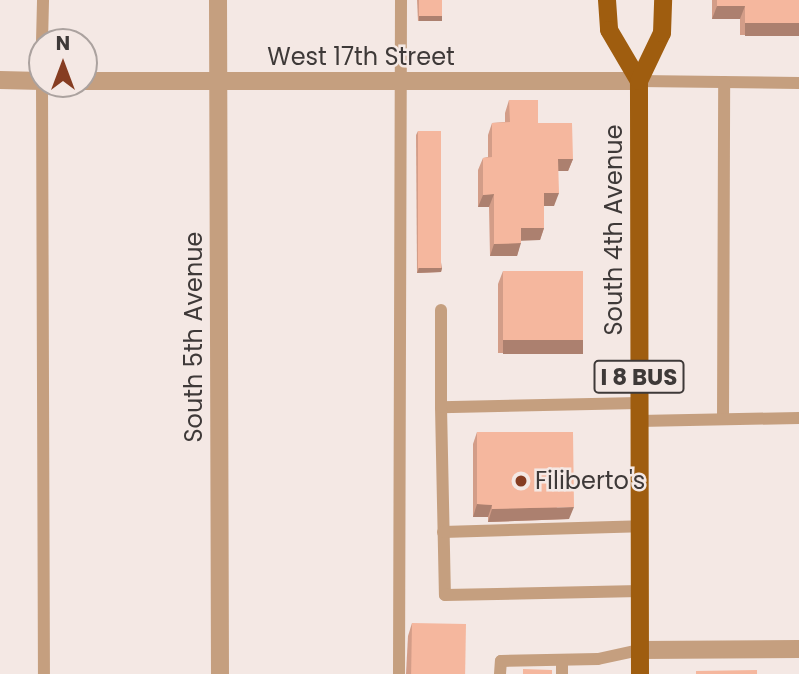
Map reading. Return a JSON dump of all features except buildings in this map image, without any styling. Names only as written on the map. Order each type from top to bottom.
[{"type":"main road","points":[[607,0],[609,30],[639,81]]},
{"type":"main road","name":"South 4th Avenue","points":[[640,674],[639,81],[662,33],[663,0]]},
{"type":"street","name":"South 5th Avenue","points":[[218,0],[220,674]]},
{"type":"street","points":[[0,80],[28,81]]},
{"type":"street","name":"West 17th Street","points":[[98,81],[639,81]]},
{"type":"street","points":[[640,650],[799,649]]},
{"type":"lane","points":[[42,28],[43,0]]},
{"type":"lane","points":[[399,674],[401,0]]},
{"type":"lane","points":[[639,81],[799,83]]},
{"type":"lane","points":[[723,419],[724,82]]},
{"type":"lane","points":[[42,98],[44,674]]},
{"type":"lane","points":[[441,310],[445,595],[640,591]]},
{"type":"lane","points":[[441,407],[639,412],[723,419],[799,418]]},
{"type":"lane","points":[[443,532],[640,526]]},
{"type":"lane","points":[[500,674],[500,660],[598,659],[640,650]]},
{"type":"lane","points":[[562,660],[562,674]]},
{"type":"place","name":"Filiberto's","points":[[521,481]]}]
